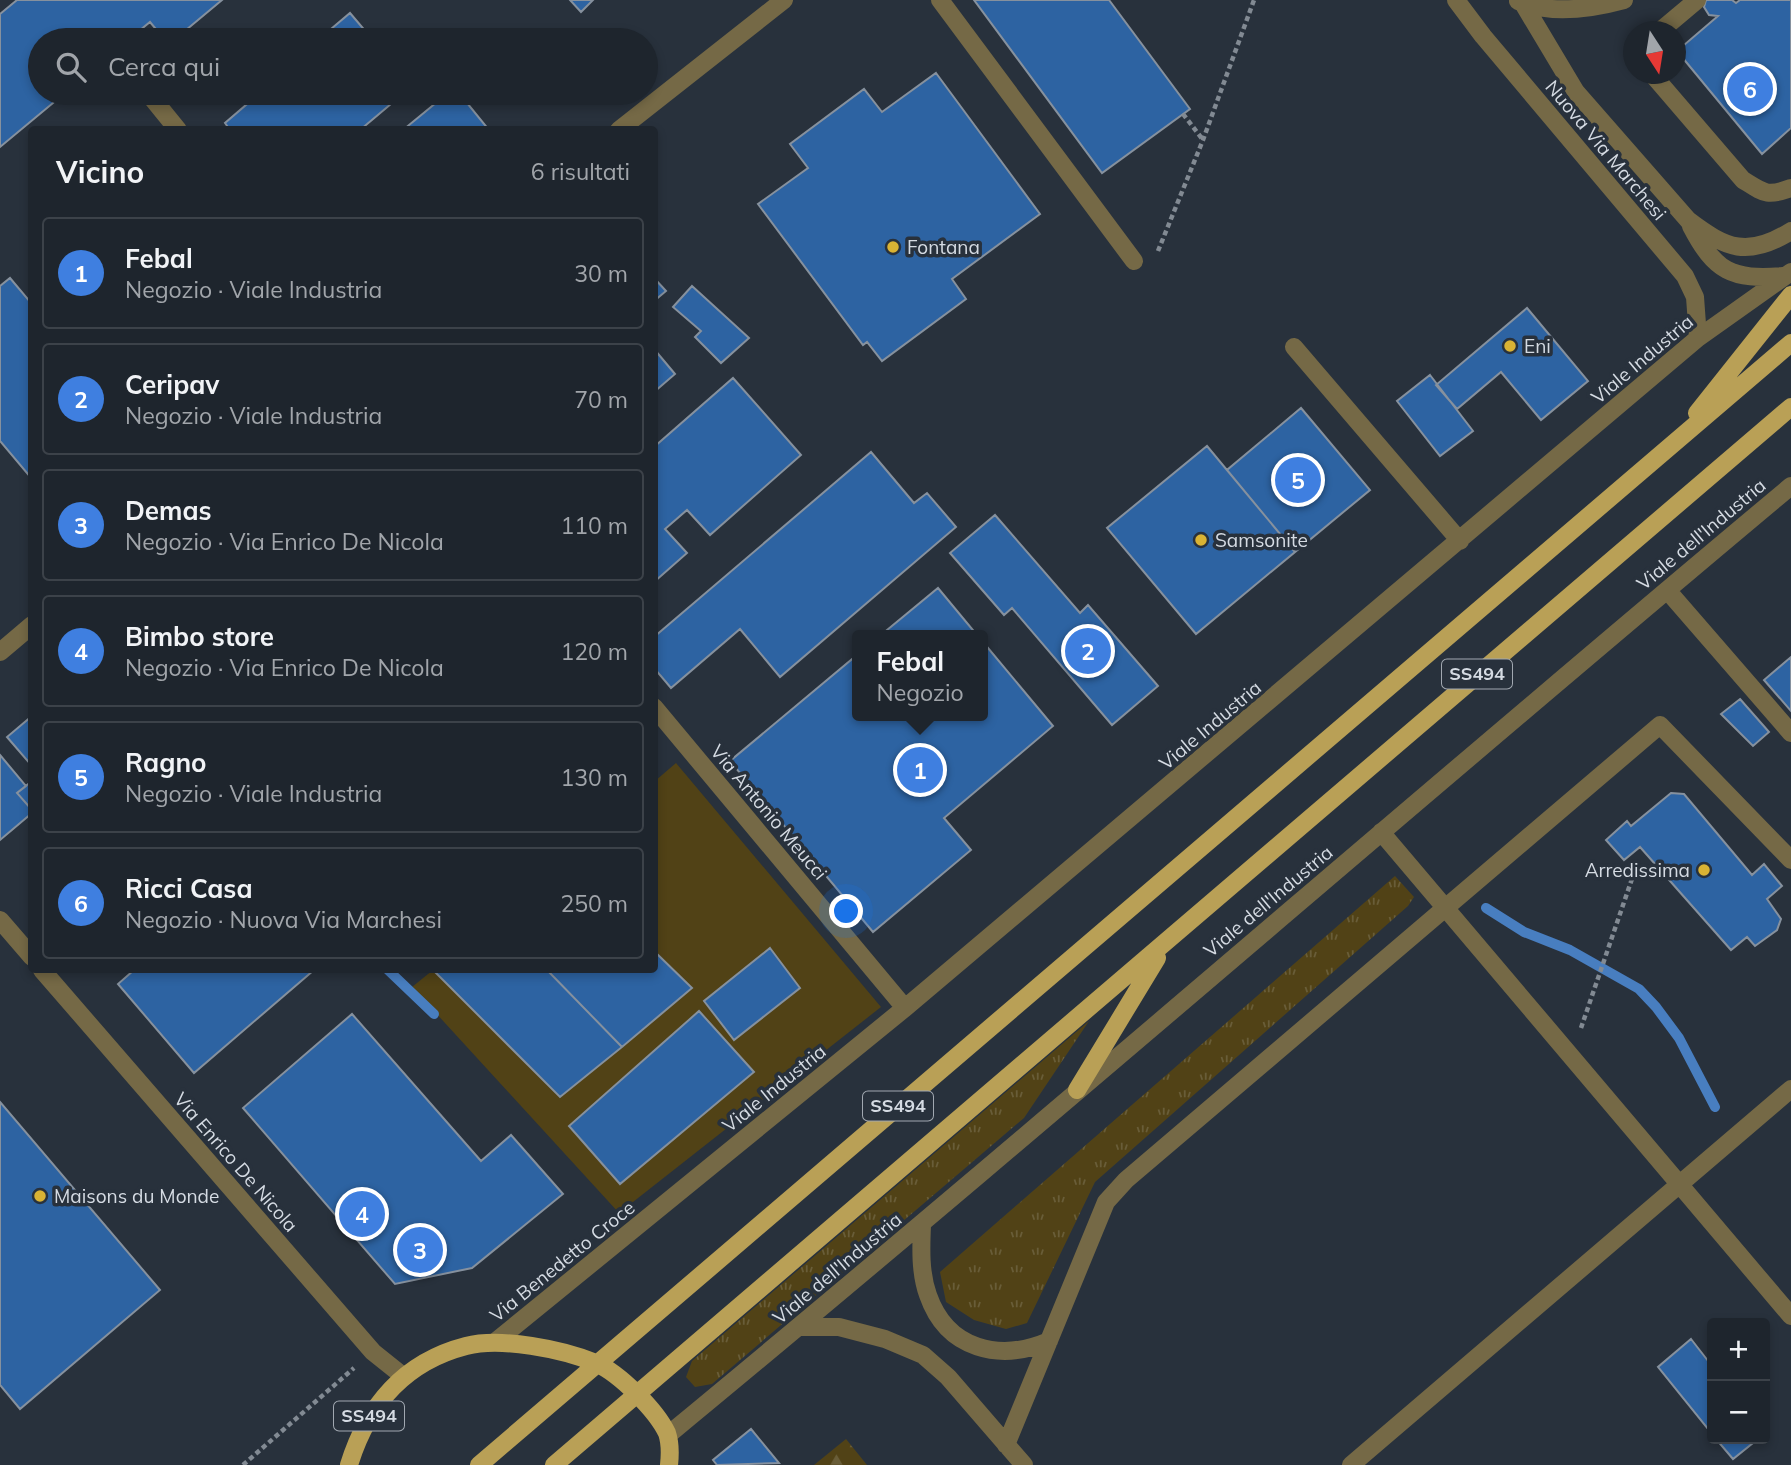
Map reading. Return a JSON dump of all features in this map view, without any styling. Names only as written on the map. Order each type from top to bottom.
[{"type":"main road","points":[[1672,445],[1791,295]]},
{"type":"main road","name":"SS494","points":[[478,1465],[1791,343]]},
{"type":"main road","name":"SS494","points":[[554,1465],[1791,407]]},
{"type":"main road","points":[[1077,1090],[1166,943]]},
{"type":"main road","name":"SS494","points":[[348,1465],[358,1435],[372,1410],[403,1376],[440,1354],[467,1345],[495,1342],[519,1343],[597,1364],[650,1407],[668,1435]]},
{"type":"main road","points":[[668,1435],[669,1465]]},
{"type":"street","points":[[658,99],[784,0]]},
{"type":"street","points":[[940,0],[1134,261]]},
{"type":"street","name":"Nuova Via Marchesi","points":[[1456,0],[1483,36],[1685,276],[1695,297],[1698,338]]},
{"type":"street","points":[[1519,1],[1550,9],[1588,7],[1624,0]]},
{"type":"street","points":[[1672,21],[1698,0]]},
{"type":"street","name":"Nuova Via Marchesi","points":[[1519,1],[1576,92],[1688,220],[1707,235],[1737,248],[1765,246],[1791,231]]},
{"type":"street","points":[[1661,84],[1743,180],[1774,195],[1791,188]]},
{"type":"street","points":[[158,105],[175,126]]},
{"type":"street","points":[[624,126],[651,105]]},
{"type":"street","points":[[1688,220],[1703,249],[1713,261],[1726,270],[1743,276],[1788,274]]},
{"type":"street","name":"Viale Industria","points":[[656,1212],[905,1008],[1698,338],[1788,274]]},
{"type":"street","points":[[1294,347],[1460,541]]},
{"type":"street","name":"Viale dell'Industria","points":[[668,1435],[922,1225],[1077,1090],[1791,486]]},
{"type":"street","points":[[1667,590],[1791,733]]},
{"type":"street","points":[[0,652],[28,628]]},
{"type":"street","name":"Via Antonio Meucci","points":[[658,712],[905,1008]]},
{"type":"street","points":[[1006,1445],[1106,1202],[1119,1188],[1660,725],[1791,860]]},
{"type":"street","points":[[1381,832],[1791,1316]]},
{"type":"street","points":[[0,920],[28,952]]},
{"type":"street","name":"Via Enrico De Nicola","points":[[46,973],[373,1352],[403,1376]]},
{"type":"street","points":[[1351,1465],[1791,1089]]},
{"type":"street","name":"Via Benedetto Croce","points":[[495,1342],[656,1212]]},
{"type":"street","points":[[922,1225],[920,1254],[928,1296],[939,1318],[956,1335],[974,1347],[1011,1352],[1032,1349],[1049,1341]]},
{"type":"street","points":[[799,1327],[839,1327],[885,1339],[923,1355],[948,1377],[1024,1465]]},
{"type":"path","points":[[1157,254],[1203,140],[1254,0]]},
{"type":"path","points":[[1183,114],[1203,140]]},
{"type":"path","points":[[1592,997],[1635,870]]},
{"type":"path","points":[[243,1465],[373,1352]]},
{"type":"green space","points":[[676,763],[881,1007],[619,1213],[412,987],[429,973],[658,973],[658,778]]},
{"type":"green space","points":[[1395,876],[1414,897],[1408,906],[1095,1182],[1027,1323],[1006,1329],[974,1320],[946,1302],[940,1272]]},
{"type":"green space","points":[[1089,1021],[1024,1118],[712,1384],[695,1387],[686,1377],[692,1361]]},
{"type":"green space","points":[[846,1439],[867,1465],[814,1465]]},
{"type":"building","points":[[17,0],[222,0],[188,28],[155,28],[150,22],[143,28],[28,28],[28,105],[51,105],[0,147],[0,14]]},
{"type":"building","points":[[570,0],[593,0],[581,12]]},
{"type":"building","points":[[974,0],[1109,0],[1190,109],[1102,173]]},
{"type":"building","points":[[1706,0],[1732,0],[1736,3],[1740,0],[1791,0],[1791,128],[1762,154],[1686,62],[1686,43],[1718,16],[1709,15],[1704,7]]},
{"type":"building","points":[[350,13],[363,28],[332,28]]},
{"type":"building","name":"Fontana","points":[[936,73],[1040,214],[952,279],[966,299],[882,361],[867,342],[863,345],[758,204],[808,168],[790,144],[864,89],[882,112]]},
{"type":"building","points":[[246,105],[390,105],[365,126],[227,126],[225,123]]},
{"type":"building","points":[[433,105],[469,105],[486,126],[408,126]]},
{"type":"building","points":[[10,278],[28,299],[28,474],[0,441],[0,286]]},
{"type":"building","points":[[658,282],[666,291],[658,298]]},
{"type":"building","points":[[692,286],[749,338],[721,363],[695,337],[701,331],[673,307]]},
{"type":"building","points":[[1527,308],[1588,381],[1541,420],[1501,372],[1457,409],[1436,385]]},
{"type":"building","points":[[658,354],[675,374],[658,389]]},
{"type":"building","points":[[1430,375],[1473,431],[1440,456],[1397,401]]},
{"type":"building","points":[[733,378],[801,455],[710,535],[687,510],[665,529],[687,553],[658,578],[658,444]]},
{"type":"building","points":[[1301,408],[1370,490],[1295,552],[1227,470]]},
{"type":"building","name":"Samsonite","points":[[1207,446],[1295,552],[1196,634],[1107,528]]},
{"type":"building","points":[[871,452],[914,503],[927,493],[956,527],[780,677],[740,629],[671,688],[658,673],[658,634]]},
{"type":"building","points":[[995,515],[1080,613],[1088,605],[1158,686],[1112,725],[1012,608],[1004,615],[950,553]]},
{"type":"building","points":[[938,588],[973,630],[887,630]]},
{"type":"building","points":[[988,648],[1053,726],[944,818],[971,850],[873,932],[730,761],[852,659],[852,721],[988,721]]},
{"type":"building","points":[[1791,657],[1791,711],[1764,680]]},
{"type":"building","points":[[1740,699],[1769,732],[1753,746],[1721,714]]},
{"type":"building","points":[[28,719],[28,761],[7,737]]},
{"type":"building","points":[[0,755],[26,786],[17,793],[28,805],[28,816],[0,840]]},
{"type":"building","points":[[28,784],[28,805],[17,793]]},
{"type":"building","name":"Arredissima","points":[[1671,793],[1684,794],[1752,875],[1764,864],[1782,886],[1767,899],[1781,919],[1777,930],[1755,946],[1747,937],[1731,950],[1640,847],[1624,860],[1606,840],[1627,821],[1631,826]]},
{"type":"building","points":[[770,948],[800,988],[734,1040],[704,1001]]},
{"type":"building","points":[[658,955],[692,988],[622,1047],[550,973],[658,973]]},
{"type":"building","points":[[131,973],[311,973],[194,1073],[118,984]]},
{"type":"building","points":[[436,973],[550,973],[622,1047],[560,1097]]},
{"type":"building","points":[[699,1011],[754,1072],[620,1184],[569,1126]]},
{"type":"building","points":[[352,1014],[481,1161],[511,1135],[563,1194],[472,1268],[395,1284],[243,1108]]},
{"type":"building","name":"Maisons du Monde","points":[[0,1102],[160,1290],[20,1409],[0,1385]]},
{"type":"building","points":[[1691,1339],[1707,1360],[1707,1428],[1658,1367]]},
{"type":"building","points":[[751,1429],[779,1463],[717,1465],[713,1460]]},
{"type":"building","points":[[1720,1444],[1752,1444],[1733,1459]]},
{"type":"waterway","points":[[1486,908],[1524,932],[1570,950],[1639,989],[1679,1038],[1715,1107]]},
{"type":"waterway","points":[[391,973],[434,1014]]},
{"type":"place","name":"Ricci Casa","points":[[1750,89]]},
{"type":"place","name":"Fontana","points":[[893,247]]},
{"type":"place","name":"Eni","points":[[1510,346]]},
{"type":"place","name":"Ragno","points":[[1298,480]]},
{"type":"place","name":"Samsonite","points":[[1201,540]]},
{"type":"place","name":"Ceripav","points":[[1088,651]]},
{"type":"place","name":"Febal","points":[[920,770]]},
{"type":"place","name":"Arredissima","points":[[1704,870]]},
{"type":"place","name":"Maisons du Monde","points":[[40,1196]]},
{"type":"place","name":"Bimbo store","points":[[362,1214]]},
{"type":"place","name":"Demas","points":[[420,1250]]}]
